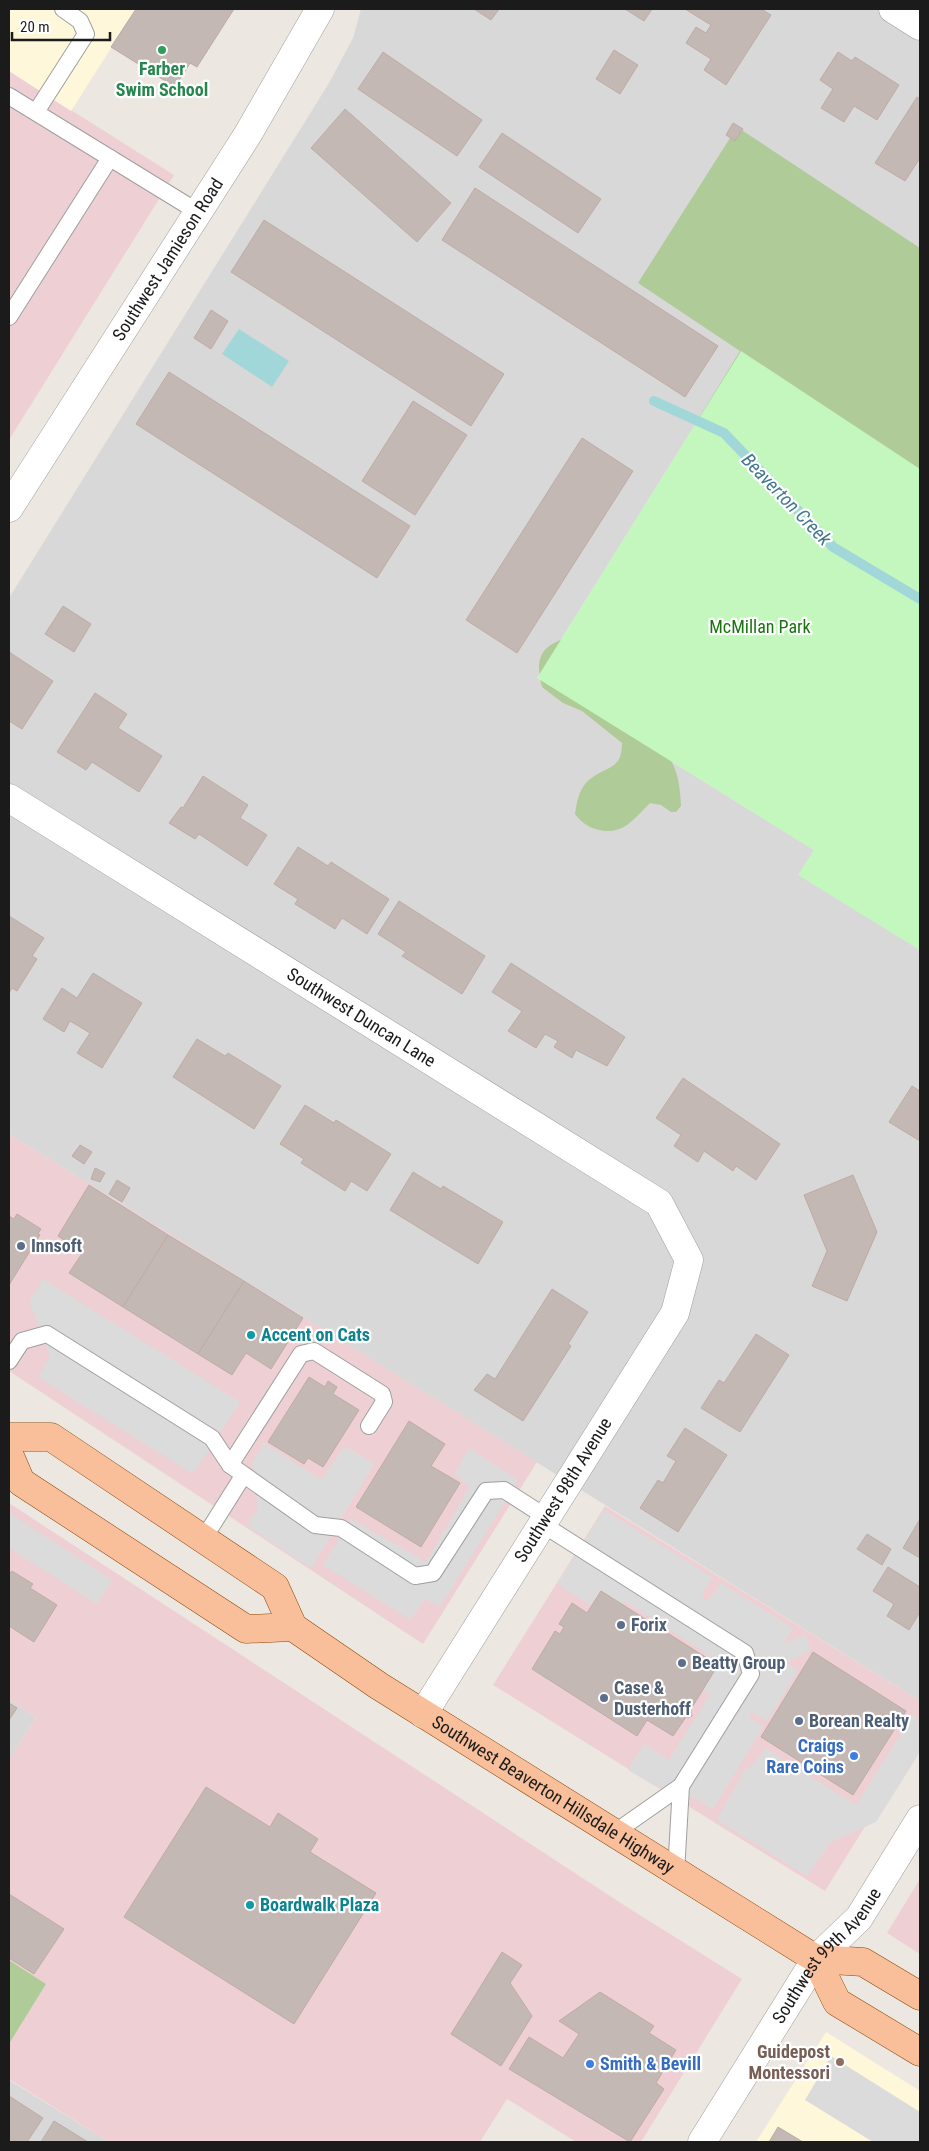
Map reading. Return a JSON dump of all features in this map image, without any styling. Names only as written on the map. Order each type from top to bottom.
[{"type":"main road","points":[[9,1437],[51,1437],[204,1538],[275,1587],[293,1627],[246,1628],[21,1482],[9,1454]]},
{"type":"main road","name":"Southwest Beaverton Hillsdale Highway","points":[[293,1627],[422,1714],[816,1959],[863,1962],[920,1994]]},
{"type":"main road","points":[[816,1959],[838,2002],[920,2052]]},
{"type":"street","name":"Southwest Jamieson Road","points":[[9,508],[253,126],[320,9]]},
{"type":"street","points":[[894,9],[920,26]]},
{"type":"street","name":"Southwest Duncan Lane","points":[[9,798],[659,1203],[689,1260]]},
{"type":"street","name":"Southwest 98th Avenue","points":[[422,1714],[675,1313],[689,1260]]},
{"type":"street","name":"Southwest 99th Avenue","points":[[702,2142],[816,1959],[859,1918],[920,1819]]},
{"type":"lane","points":[[36,112],[86,34],[80,21],[63,9]]},
{"type":"lane","points":[[9,96],[198,212]]},
{"type":"lane","points":[[9,317],[110,158]]},
{"type":"lane","points":[[9,1361],[22,1341],[47,1334],[212,1438],[237,1470],[315,1524],[341,1528],[415,1576],[434,1573],[486,1491],[504,1490],[544,1521],[745,1653],[751,1674],[681,1786],[614,1832]]},
{"type":"lane","points":[[204,1538],[237,1470],[301,1354],[314,1351],[382,1394],[384,1402],[369,1426]]},
{"type":"lane","points":[[676,1872],[681,1786]]},
{"type":"shaded area","points":[[9,9],[136,9],[71,111],[9,71]]},
{"type":"shaded area","points":[[361,9],[920,9],[920,248],[737,128],[741,351],[537,678],[814,850],[799,875],[920,950],[920,1701],[9,1134],[9,598],[329,83],[353,38]]},
{"type":"shaded area","points":[[9,71],[174,175],[9,440]]},
{"type":"shaded area","points":[[9,1134],[537,1462],[423,1644],[9,1371]]},
{"type":"shaded area","points":[[43,1279],[240,1402],[193,1474],[38,1377],[50,1356],[29,1301]]},
{"type":"shaded area","points":[[264,1443],[321,1480],[345,1446],[374,1464],[311,1568],[247,1526],[258,1508],[252,1463]]},
{"type":"shaded area","points":[[469,1448],[518,1480],[440,1607],[425,1599],[411,1620],[323,1565],[351,1519],[426,1562],[470,1486],[454,1474]]},
{"type":"shaded area","name":"Boardwalk Plaza","points":[[9,1503],[627,1907],[742,1979],[641,2142],[576,2142],[507,2099],[480,2142],[109,2142],[9,2079],[9,2044],[46,1984],[9,1960],[9,1761],[36,1717],[9,1699]]},
{"type":"shaded area","points":[[605,1506],[920,1701],[920,1738],[825,1891],[493,1685]]},
{"type":"shaded area","points":[[604,1510],[712,1577],[702,1595],[704,1600],[709,1600],[721,1583],[793,1628],[783,1644],[805,1635],[811,1650],[786,1663],[798,1671],[767,1721],[753,1713],[750,1714],[750,1718],[763,1727],[713,1809],[696,1799],[655,1786],[628,1770],[644,1744],[669,1760],[710,1695],[689,1681],[706,1653],[624,1601],[612,1619],[557,1584]]},
{"type":"shaded area","points":[[9,1513],[112,1580],[97,1604],[9,1548]]},
{"type":"shaded area","points":[[9,1699],[36,1717],[9,1761]]},
{"type":"shaded area","points":[[913,1715],[920,1720],[920,1752],[876,1822],[831,1842],[807,1876],[717,1820],[745,1769],[754,1765],[765,1748],[856,1805]]},
{"type":"shaded area","points":[[920,1879],[920,1954],[887,1933]]},
{"type":"shaded area","name":"Guidepost Montessori","points":[[826,2032],[920,2091],[920,2142],[756,2142]]},
{"type":"shaded area","points":[[831,2056],[920,2112],[920,2142],[873,2142],[805,2100]]},
{"type":"shaded area","points":[[9,2080],[109,2142],[9,2142]]},
{"type":"green space","points":[[737,127],[920,248],[920,606],[694,426],[740,351],[638,283]]},
{"type":"green space","name":"McMillan Park","points":[[741,351],[920,469],[920,950],[798,875],[814,850],[537,678]]},
{"type":"green space","points":[[569,637],[666,752],[676,771],[679,784],[681,806],[676,812],[671,812],[661,805],[650,803],[627,825],[613,831],[592,828],[575,814],[583,786],[590,779],[616,763],[621,752],[622,743],[582,711],[563,703],[542,687],[539,669],[545,649]]},
{"type":"green space","points":[[9,1960],[46,1984],[9,2044]]},
{"type":"water","points":[[239,329],[289,361],[272,387],[222,354]]},
{"type":"building","name":"Farber Swim School","points":[[136,9],[234,9],[197,67],[190,63],[175,87],[111,47]]},
{"type":"building","points":[[474,9],[499,9],[491,20]]},
{"type":"building","points":[[625,9],[652,9],[644,21]]},
{"type":"building","points":[[685,9],[761,9],[771,15],[726,85],[704,70],[711,59],[686,43],[696,27],[706,33],[711,25]]},
{"type":"building","points":[[614,50],[638,65],[620,94],[596,79]]},
{"type":"building","points":[[383,52],[482,120],[457,156],[358,89]]},
{"type":"building","points":[[838,52],[852,61],[855,57],[899,85],[877,120],[854,106],[844,122],[821,108],[833,89],[820,80]]},
{"type":"building","points":[[917,97],[920,99],[920,158],[905,181],[875,163]]},
{"type":"building","points":[[345,109],[451,203],[417,242],[311,148]]},
{"type":"building","points":[[733,123],[743,129],[735,141],[726,135]]},
{"type":"building","points":[[502,133],[601,199],[578,233],[479,167]]},
{"type":"building","points":[[475,188],[718,346],[685,397],[442,240]]},
{"type":"building","points":[[264,220],[504,374],[471,426],[231,272]]},
{"type":"building","points":[[211,310],[228,321],[211,349],[194,338]]},
{"type":"building","points":[[169,372],[410,526],[377,578],[136,424]]},
{"type":"building","points":[[413,401],[467,435],[415,515],[362,481]]},
{"type":"building","points":[[582,438],[633,471],[517,653],[466,620]]},
{"type":"building","points":[[63,606],[91,624],[74,652],[45,634]]},
{"type":"building","points":[[9,652],[53,681],[22,729],[9,721]]},
{"type":"building","points":[[95,693],[127,714],[118,728],[162,756],[139,792],[92,762],[86,770],[57,752]]},
{"type":"building","points":[[203,776],[248,805],[240,818],[267,835],[247,866],[199,834],[195,839],[169,823],[181,807],[183,808]]},
{"type":"building","points":[[298,847],[328,866],[331,862],[389,899],[367,934],[342,918],[335,929],[295,904],[298,899],[274,884]]},
{"type":"building","points":[[399,901],[485,956],[462,994],[402,956],[406,952],[378,934]]},
{"type":"building","points":[[9,916],[44,938],[32,956],[37,959],[17,991],[12,988],[9,993]]},
{"type":"building","points":[[511,963],[625,1037],[607,1066],[576,1050],[572,1058],[554,1047],[558,1041],[545,1034],[536,1048],[508,1031],[522,1011],[492,992]]},
{"type":"building","points":[[93,973],[142,1003],[102,1068],[77,1053],[90,1033],[70,1021],[64,1032],[43,1019],[62,988],[77,998]]},
{"type":"building","points":[[197,1039],[225,1056],[228,1053],[281,1086],[254,1129],[173,1077]]},
{"type":"building","points":[[683,1078],[780,1144],[756,1180],[736,1166],[733,1171],[704,1151],[698,1162],[674,1146],[681,1135],[656,1118]]},
{"type":"building","points":[[912,1086],[920,1091],[920,1141],[889,1122]]},
{"type":"building","points":[[305,1105],[334,1123],[336,1120],[391,1154],[367,1191],[351,1181],[345,1191],[301,1163],[304,1159],[280,1144]]},
{"type":"building","points":[[80,1145],[92,1152],[84,1164],[72,1156]]},
{"type":"building","points":[[95,1168],[105,1173],[100,1182],[91,1179]]},
{"type":"building","points":[[413,1172],[441,1189],[443,1186],[503,1222],[478,1264],[390,1210]]},
{"type":"building","points":[[853,1175],[877,1232],[847,1301],[812,1286],[827,1251],[804,1195]]},
{"type":"building","points":[[117,1180],[130,1188],[122,1202],[109,1194]]},
{"type":"building","points":[[89,1185],[168,1235],[123,1307],[69,1273],[83,1252],[58,1236]]},
{"type":"building","name":"Innsoft","points":[[17,1214],[41,1229],[38,1234],[40,1235],[9,1285],[9,1216],[14,1219]]},
{"type":"building","points":[[168,1235],[244,1281],[198,1354],[123,1307]]},
{"type":"building","name":"Accent on Cats","points":[[244,1281],[303,1318],[271,1369],[246,1353],[232,1375],[198,1354]]},
{"type":"building","points":[[552,1289],[588,1312],[568,1344],[571,1346],[523,1421],[474,1390],[487,1374],[495,1379]]},
{"type":"building","points":[[756,1334],[789,1355],[740,1432],[701,1408],[719,1380],[724,1383]]},
{"type":"building","points":[[309,1377],[325,1387],[328,1381],[337,1387],[333,1394],[359,1410],[323,1467],[308,1458],[304,1464],[268,1442]]},
{"type":"building","points":[[409,1421],[445,1444],[431,1466],[460,1483],[421,1547],[356,1507]]},
{"type":"building","points":[[685,1428],[727,1455],[678,1532],[640,1508],[658,1480],[663,1483],[676,1461],[667,1456]]},
{"type":"building","points":[[920,1519],[920,1558],[903,1548]]},
{"type":"building","points":[[867,1534],[891,1549],[882,1565],[857,1549]]},
{"type":"building","points":[[888,1567],[920,1587],[920,1612],[909,1630],[887,1616],[894,1604],[873,1591]]},
{"type":"building","points":[[12,1571],[33,1584],[30,1588],[57,1605],[34,1642],[9,1626],[9,1574]]},
{"type":"building","points":[[601,1591],[718,1665],[691,1709],[692,1716],[686,1717],[673,1736],[647,1720],[637,1736],[532,1669],[555,1631],[560,1634],[564,1627],[559,1624],[572,1603],[587,1613]]},
{"type":"building","points":[[813,1652],[906,1711],[853,1795],[761,1737]]},
{"type":"building","points":[[9,1703],[17,1708],[9,1720]]},
{"type":"building","name":"Boardwalk Plaza","points":[[206,1787],[270,1827],[278,1813],[318,1839],[310,1852],[376,1893],[294,2024],[124,1917]]},
{"type":"building","points":[[9,1894],[64,1929],[34,1974],[9,1958]]},
{"type":"building","points":[[502,1952],[522,1965],[510,1983],[532,2016],[501,2066],[451,2034]]},
{"type":"building","name":"Smith & Bevill","points":[[600,1992],[654,2026],[649,2033],[676,2050],[656,2083],[664,2089],[630,2142],[509,2069],[529,2037],[563,2058],[579,2034],[559,2021]]},
{"type":"building","points":[[9,2096],[43,2118],[27,2142],[9,2142]]},
{"type":"building","points":[[54,2121],[88,2142],[41,2142]]},
{"type":"building","points":[[778,2127],[803,2142],[769,2142]]},
{"type":"waterway","name":"Beaverton Creek","points":[[654,401],[724,433],[833,547],[920,599]]},
{"type":"place","name":"Farber Swim School","points":[[162,50]]},
{"type":"place","name":"Innsoft","points":[[21,1246]]},
{"type":"place","name":"Accent on Cats","points":[[251,1335]]},
{"type":"place","name":"Forix","points":[[621,1625]]},
{"type":"place","name":"Beatty Group","points":[[682,1663]]},
{"type":"place","name":"Case & Dusterhoff","points":[[604,1698]]},
{"type":"place","name":"Borean Realty","points":[[799,1721]]},
{"type":"place","name":"Craigs Rare Coins","points":[[854,1756]]},
{"type":"place","name":"Boardwalk Plaza","points":[[250,1905]]},
{"type":"place","name":"Guidepost Montessori","points":[[840,2062]]},
{"type":"place","name":"Smith & Bevill","points":[[590,2064]]}]
